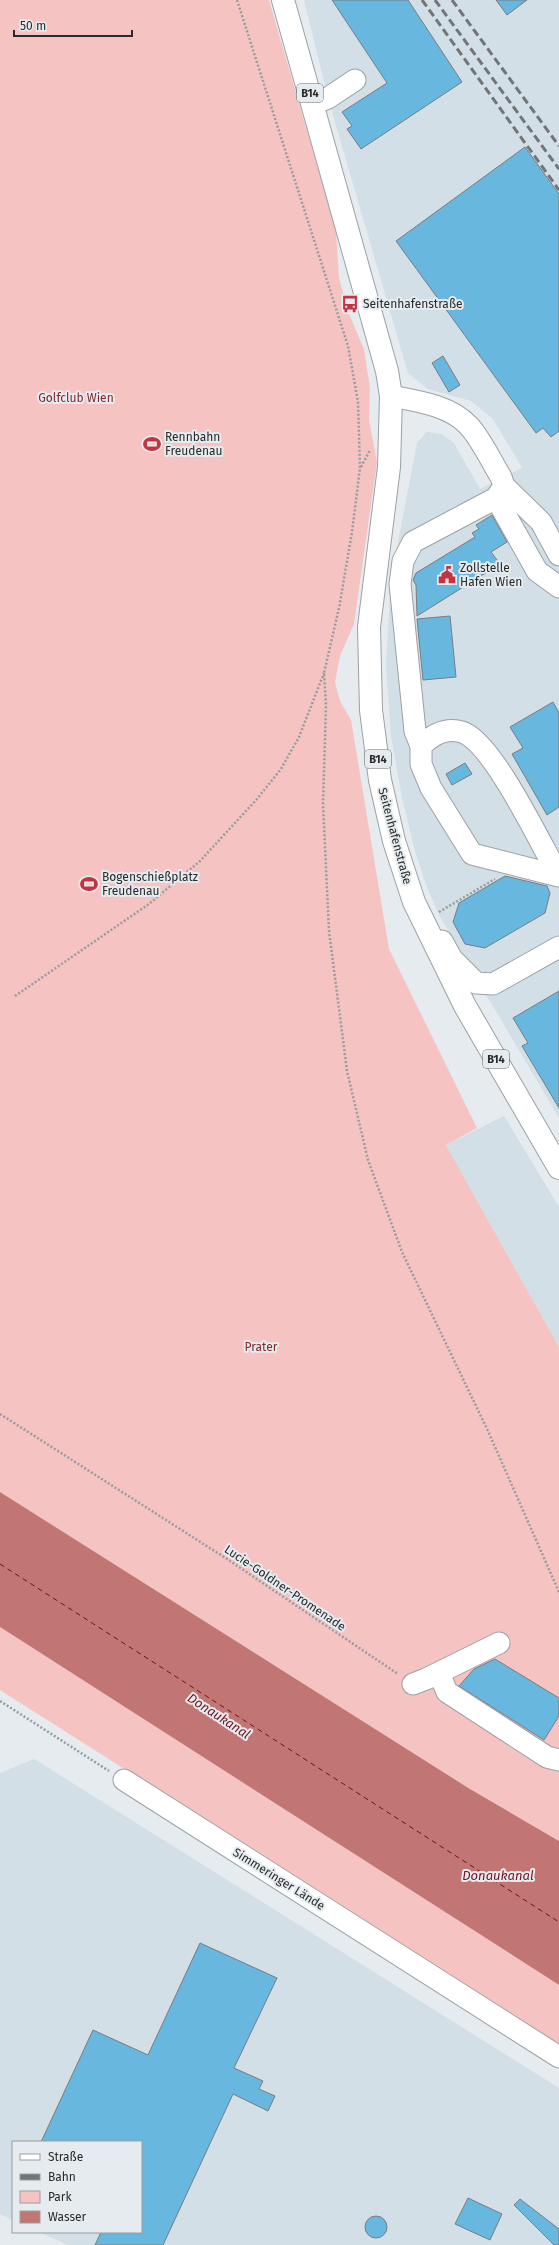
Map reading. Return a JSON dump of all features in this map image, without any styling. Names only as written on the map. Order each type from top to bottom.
[{"type":"main road","name":"Seitenhafenstraße","points":[[283,0],[385,365],[391,396],[389,467],[369,627],[371,710],[380,780],[394,841],[414,902],[465,1006],[559,1168]]},
{"type":"lane","points":[[313,104],[328,98],[355,80]]},
{"type":"lane","points":[[391,396],[422,403],[457,416],[469,426],[501,477],[500,492],[537,570],[559,588]]},
{"type":"lane","points":[[500,492],[541,522],[559,555]]},
{"type":"lane","points":[[500,492],[413,542],[403,561],[400,584],[415,731],[421,746],[421,764],[431,788],[472,854],[559,876]]},
{"type":"lane","points":[[421,746],[433,735],[448,730],[462,732],[478,742],[491,757],[504,778],[559,876]]},
{"type":"lane","points":[[405,876],[424,905],[452,959],[476,983],[493,984],[559,947]]},
{"type":"lane","points":[[413,1684],[439,1673],[499,1643]]},
{"type":"lane","points":[[439,1673],[447,1692],[547,1757],[559,1760]]},
{"type":"lane","name":"Simmeringer Lände","points":[[124,1780],[559,2057]]},
{"type":"path","points":[[15,996],[149,904],[200,861],[257,799],[281,769],[299,737],[324,673],[339,608],[352,532],[360,468],[358,402],[348,346],[237,0]]},
{"type":"path","points":[[324,673],[326,705],[323,804],[329,931],[346,1071],[368,1160],[402,1252],[488,1431],[559,1592]]},
{"type":"path","points":[[437,914],[517,865]]},
{"type":"path","name":"Lucie-Goldner-Promenade","points":[[0,1414],[227,1559],[413,1684]]},
{"type":"path","points":[[0,1701],[124,1780]]},
{"type":"shaded area","points":[[304,0],[559,0],[559,1118],[439,915],[426,885],[415,851],[402,798],[391,736],[386,664],[391,579],[417,443],[427,432],[442,434],[454,443],[480,489],[522,468],[493,419],[471,401],[428,389],[408,373],[328,98]]},
{"type":"shaded area","points":[[504,1116],[559,1207],[559,1347],[446,1145]]},
{"type":"shaded area","points":[[34,1759],[559,2088],[559,2245],[68,2245],[41,2233],[142,2233],[142,2141],[12,2141],[12,2220],[0,2214],[0,1773]]},
{"type":"green space","name":"Prater","points":[[0,0],[269,0],[336,231],[339,278],[349,314],[364,349],[370,388],[369,420],[377,462],[354,624],[340,656],[335,682],[340,701],[351,720],[389,949],[477,1128],[446,1145],[559,1347],[559,1841],[470,1789],[0,1492]]},
{"type":"green space","points":[[0,1627],[559,1985],[559,2045],[0,1690]]},
{"type":"water","name":"Donaukanal","points":[[0,1492],[470,1789],[559,1841],[559,1985],[0,1627]]},
{"type":"building","points":[[332,0],[408,0],[462,82],[361,149],[347,129],[352,126],[342,112],[387,83]]},
{"type":"building","points":[[496,0],[527,0],[507,15]]},
{"type":"building","points":[[525,147],[559,194],[559,431],[551,437],[543,428],[536,433],[396,241]]},
{"type":"building","points":[[443,356],[460,385],[449,392],[432,363]]},
{"type":"building","points":[[492,515],[507,542],[491,552],[500,564],[417,616],[416,585],[413,580],[416,573],[475,537],[472,533],[479,529],[476,525]]},
{"type":"building","points":[[450,616],[456,677],[423,680],[417,619]]},
{"type":"building","points":[[553,702],[559,713],[559,807],[547,815],[512,754],[523,748],[510,727]]},
{"type":"building","points":[[465,763],[472,774],[452,785],[446,774]]},
{"type":"building","points":[[505,876],[547,886],[550,893],[545,913],[485,948],[465,944],[453,922],[459,903]]},
{"type":"building","points":[[559,991],[559,1108],[522,1046],[528,1043],[513,1018]]},
{"type":"building","points":[[495,1659],[559,1698],[559,1716],[544,1740],[459,1686],[474,1669]]},
{"type":"building","points":[[200,1943],[277,1978],[234,2068],[263,2081],[259,2089],[275,2096],[268,2111],[233,2094],[163,2245],[95,2245],[101,2233],[142,2233],[142,2141],[41,2141],[93,2030],[148,2055]]},
{"type":"building","points":[[468,2198],[502,2214],[490,2240],[455,2224]]},
{"type":"building","points":[[520,2199],[559,2229],[559,2245],[554,2245],[514,2205]]},
{"type":"building","points":[[376,2216],[384,2219],[387,2227],[384,2235],[376,2238],[368,2235],[365,2227],[368,2219]]},
{"type":"ferry route","points":[[0,1564],[559,1922]]},
{"type":"railway","points":[[422,0],[559,190]]},
{"type":"railway","points":[[435,0],[559,169]]},
{"type":"railway","points":[[452,0],[559,146]]},
{"type":"place","name":"Seitenhafenstraße","points":[[350,304]]},
{"type":"place","name":"Rennbahn Freudenau","points":[[152,444]]},
{"type":"place","name":"Zollstelle Hafen Wien","points":[[447,575]]},
{"type":"place","name":"Bogenschießplatz Freudenau","points":[[89,884]]},
{"type":"park label","name":"Golfclub Wien","points":[[76,398]]}]
